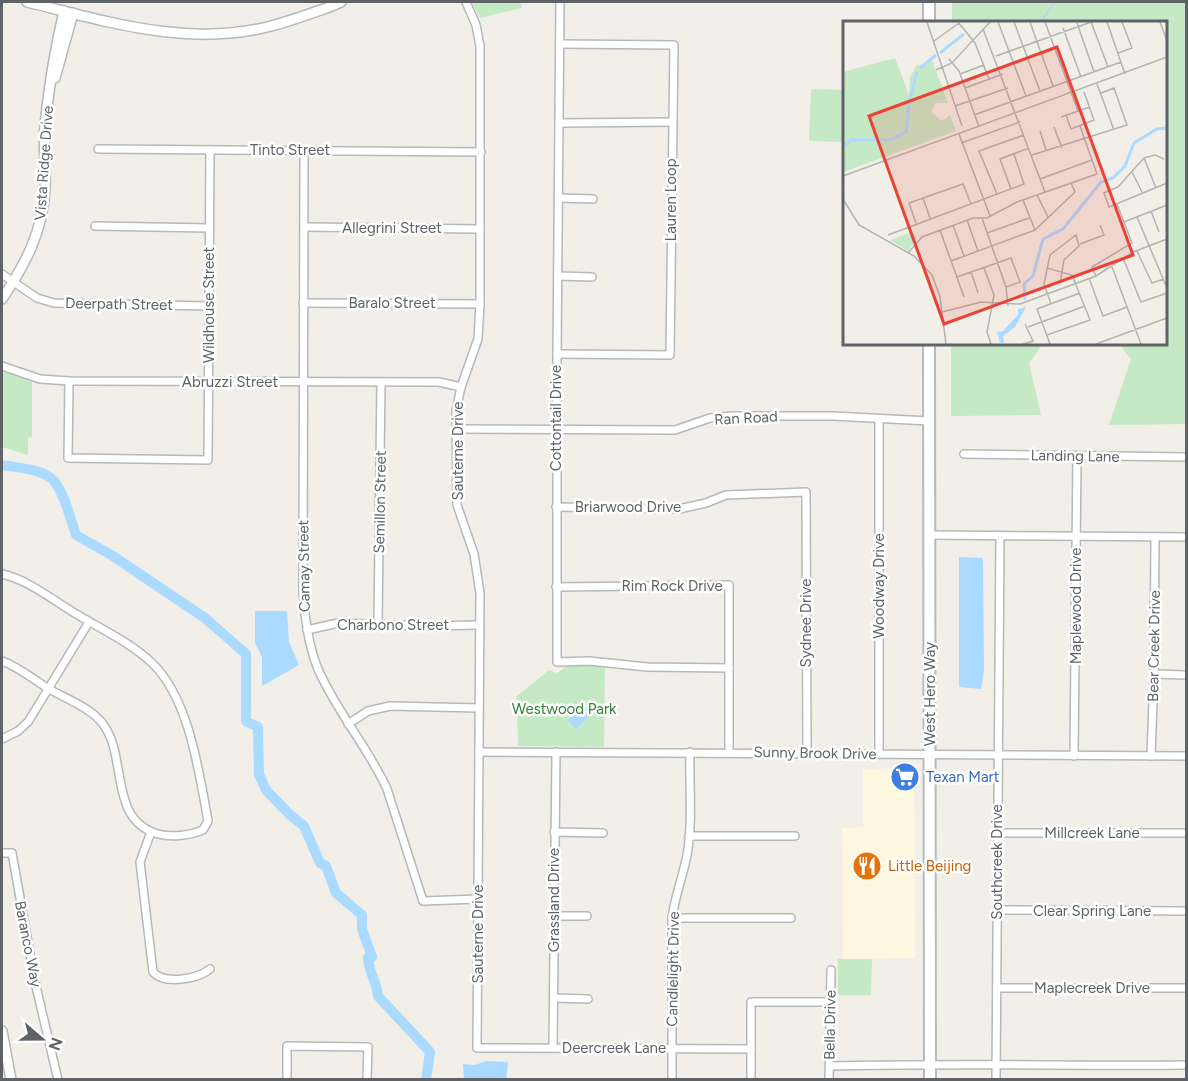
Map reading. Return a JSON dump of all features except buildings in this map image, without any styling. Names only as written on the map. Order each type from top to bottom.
[{"type":"main road","points":[[929,2],[929,21]]},
{"type":"main road","name":"West Hero Way","points":[[929,345],[930,1080]]},
{"type":"street","points":[[27,2],[140,29],[204,35],[270,27],[341,2]]},
{"type":"street","name":"Sauterne Drive","points":[[466,2],[476,25],[480,46],[480,304],[478,339],[461,387],[456,411],[456,429],[457,505],[474,554],[480,593],[477,1048]]},
{"type":"street","name":"Cottontail Drive","points":[[560,2],[556,354],[557,662],[595,662],[647,667],[729,668]]},
{"type":"street","name":"Vista Ridge Drive","points":[[2,299],[28,256],[39,228],[43,209],[45,126],[50,89],[58,69],[68,12]]},
{"type":"street","name":"Lauren Loop","points":[[556,354],[670,355],[674,45],[560,44]]},
{"type":"street","points":[[560,123],[672,122]]},
{"type":"street","name":"Tinto Street","points":[[98,149],[481,152]]},
{"type":"street","name":"Wildhouse Street","points":[[69,381],[68,458],[208,460],[210,150]]},
{"type":"street","name":"Camay Street","points":[[304,150],[303,592],[307,630],[317,667],[348,724],[379,771],[387,789],[423,902],[478,899]]},
{"type":"street","points":[[559,198],[593,199]]},
{"type":"street","points":[[94,226],[209,228]]},
{"type":"street","name":"Allegrini Street","points":[[304,227],[480,229]]},
{"type":"street","name":"Deerpath Street","points":[[2,274],[36,297],[54,303],[209,306]]},
{"type":"street","points":[[558,276],[592,277]]},
{"type":"street","name":"Baralo Street","points":[[303,303],[480,304]]},
{"type":"street","name":"Abruzzi Street","points":[[2,366],[40,379],[69,381],[439,382],[461,387]]},
{"type":"street","name":"Semillon Street","points":[[378,623],[381,382]]},
{"type":"street","name":"Ran Road","points":[[456,429],[675,430],[710,418],[732,416],[833,416],[930,421]]},
{"type":"street","name":"Woodway Drive","points":[[879,419],[879,754]]},
{"type":"street","name":"Landing Lane","points":[[964,454],[1186,457]]},
{"type":"street","name":"Maplewood Drive","points":[[1074,756],[1077,456]]},
{"type":"street","name":"Briarwood Drive","points":[[556,507],[679,509],[706,503],[726,495],[806,492]]},
{"type":"street","name":"Sydnee Drive","points":[[806,492],[807,753]]},
{"type":"street","points":[[929,535],[1186,537]]},
{"type":"street","name":"Southcreek Drive","points":[[996,1080],[1000,536]]},
{"type":"street","name":"Bear Creek Drive","points":[[1151,756],[1155,537]]},
{"type":"street","points":[[2,574],[25,583],[146,658],[172,688],[185,717],[192,745],[207,815],[203,830],[167,837],[151,832],[142,826],[128,809],[111,738],[105,726],[91,713],[2,662]]},
{"type":"street","name":"Rim Rock Drive","points":[[556,587],[729,585],[729,753]]},
{"type":"street","points":[[2,739],[18,732],[28,722],[89,622]]},
{"type":"street","name":"Charbono Street","points":[[307,630],[338,623],[422,626],[479,625]]},
{"type":"street","points":[[1154,674],[1186,675]]},
{"type":"street","points":[[348,724],[368,711],[381,707],[479,708]]},
{"type":"street","name":"Sunny Brook Drive","points":[[478,752],[1186,756]]},
{"type":"street","name":"Grassland Drive","points":[[553,1048],[556,752]]},
{"type":"street","name":"Candlelight Drive","points":[[672,1080],[672,918],[675,895],[687,855],[690,752]]},
{"type":"street","points":[[151,832],[140,862],[153,972],[156,976],[165,979],[197,976],[205,974],[210,969]]},
{"type":"street","points":[[554,832],[603,833]]},
{"type":"street","name":"Millcreek Lane","points":[[998,833],[1186,834]]},
{"type":"street","points":[[689,836],[795,836]]},
{"type":"street","name":"Baranco Way","points":[[2,853],[12,852],[35,982],[58,1080]]},
{"type":"street","name":"Clear Spring Lane","points":[[997,910],[1186,911]]},
{"type":"street","points":[[554,916],[587,916]]},
{"type":"street","points":[[672,918],[791,918]]},
{"type":"street","name":"Bella Drive","points":[[829,1080],[831,970]]},
{"type":"street","name":"Maplecreek Drive","points":[[997,988],[1186,988]]},
{"type":"street","points":[[554,998],[588,999]]},
{"type":"street","points":[[752,1080],[751,1002],[830,1002]]},
{"type":"street","points":[[2,1031],[11,1080]]},
{"type":"street","points":[[287,1080],[287,1046],[368,1047],[367,1080]]},
{"type":"street","name":"Deercreek Lane","points":[[477,1048],[752,1049]]},
{"type":"street","points":[[830,1066],[1186,1065]]},
{"type":"shaded area","points":[[914,768],[915,958],[843,959],[842,828],[863,827],[863,769]]},
{"type":"green space","points":[[472,2],[521,2],[522,8],[480,18]]},
{"type":"green space","points":[[952,2],[1186,2],[1186,424],[1109,425],[1131,359],[1120,345],[1167,345],[1167,21],[952,21]]},
{"type":"green space","points":[[811,89],[843,90],[843,142],[809,141]]},
{"type":"green space","points":[[951,345],[1042,345],[1029,363],[1041,415],[951,416]]},
{"type":"green space","points":[[2,370],[32,380],[32,437],[28,438],[28,455],[2,447]]},
{"type":"green space","name":"Westwood Park","points":[[567,666],[605,666],[604,747],[518,746],[517,696],[549,670],[557,673]]},
{"type":"green space","points":[[838,959],[872,959],[871,995],[838,995]]},
{"type":"water","points":[[959,557],[983,558],[984,670],[981,689],[959,687]]},
{"type":"water","points":[[255,611],[287,611],[289,642],[299,665],[262,686],[262,657],[255,643]]},
{"type":"water","points":[[582,706],[591,714],[576,729],[568,721]]},
{"type":"water","points":[[486,1061],[508,1062],[506,1079],[464,1079],[463,1064],[475,1065]]},
{"type":"waterway","points":[[1042,21],[1054,2]]},
{"type":"waterway","points":[[2,465],[47,475],[56,483],[63,497],[76,535],[113,556],[205,618],[246,654],[246,721],[258,727],[259,774],[266,790],[304,826],[320,863],[326,866],[336,893],[362,915],[362,929],[372,957],[368,958],[368,963],[378,996],[430,1052],[426,1080]]},
{"type":"place","name":"Texan Mart","points":[[905,777]]},
{"type":"place","name":"Little Beijing","points":[[867,866]]}]
